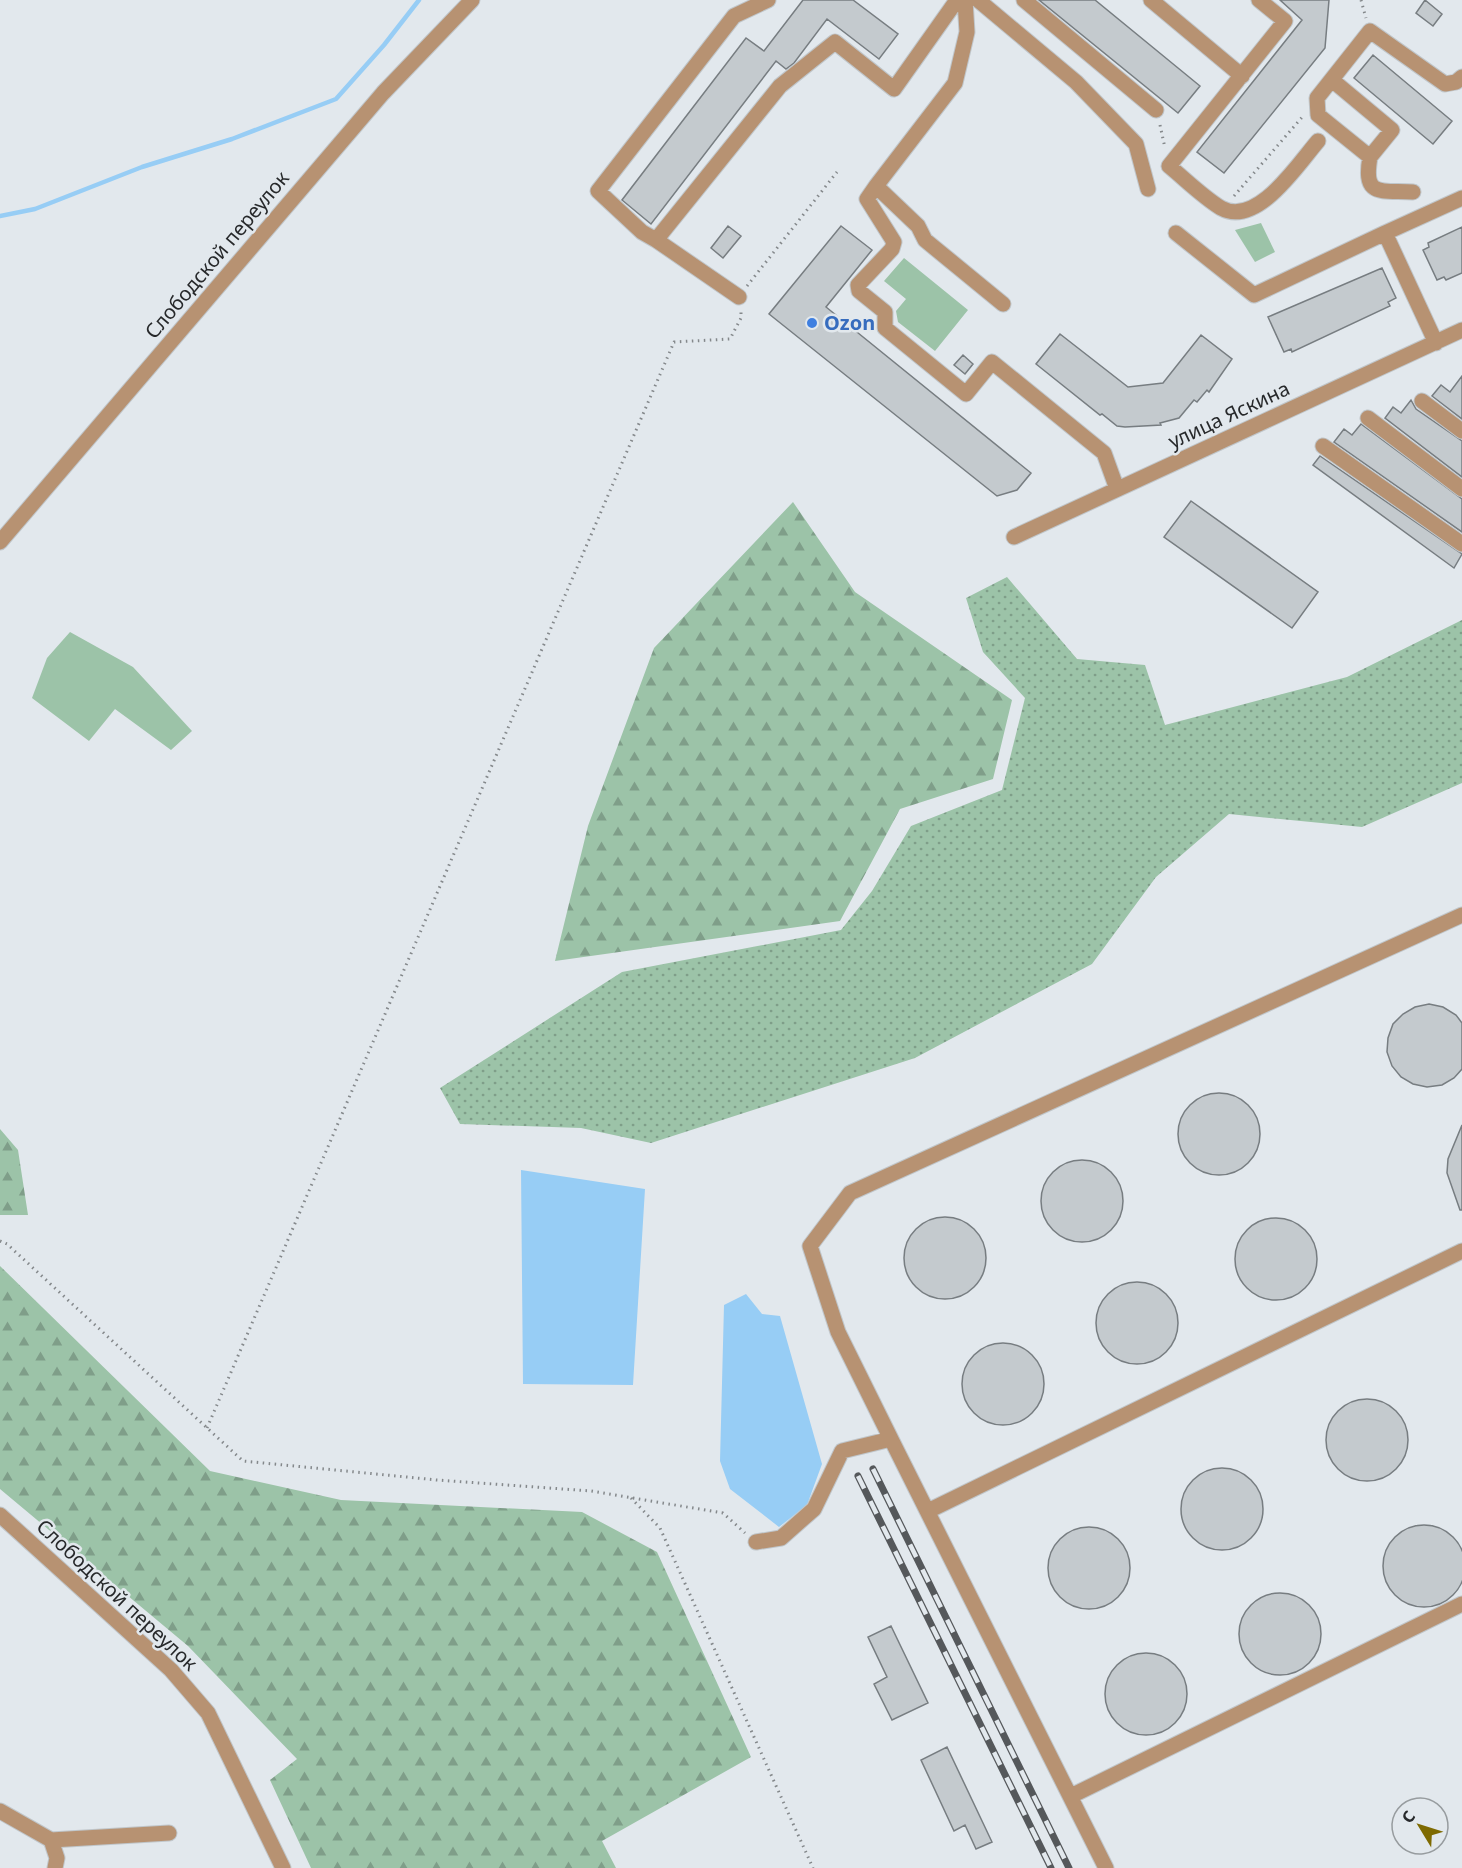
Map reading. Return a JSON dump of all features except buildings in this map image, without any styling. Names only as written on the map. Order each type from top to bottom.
[{"type":"street","name":"Слободской переулок","points":[[0,542],[383,93],[472,0]]},
{"type":"street","points":[[739,297],[642,232],[598,191],[734,16],[768,0]]},
{"type":"street","points":[[656,240],[780,86],[834,42],[894,89],[957,0]]},
{"type":"street","points":[[965,0],[968,33],[955,83],[867,199],[894,242],[892,249],[858,285],[859,291],[885,312],[885,328],[966,394],[992,362],[1104,453],[1117,489]]},
{"type":"street","points":[[978,0],[1076,82],[1136,144],[1148,189]]},
{"type":"street","points":[[1024,0],[1156,111]]},
{"type":"street","points":[[1151,0],[1242,76]]},
{"type":"street","points":[[1259,0],[1285,21],[1169,166],[1223,209],[1242,211],[1265,203],[1318,141]]},
{"type":"street","points":[[1370,157],[1318,115],[1317,98],[1370,31],[1445,84],[1456,82],[1462,77]]},
{"type":"street","points":[[1332,80],[1392,130],[1370,157],[1366,177],[1369,185],[1376,189],[1413,192]]},
{"type":"street","points":[[876,186],[918,226],[925,240],[1003,304]]},
{"type":"street","points":[[1176,233],[1254,295],[1462,198]]},
{"type":"street","points":[[1385,233],[1436,343]]},
{"type":"street","name":"улица Яскина","points":[[1014,537],[1462,330]]},
{"type":"street","points":[[1422,401],[1462,431]]},
{"type":"street","points":[[1368,418],[1462,489]]},
{"type":"street","points":[[1323,446],[1462,544]]},
{"type":"street","points":[[1106,1868],[838,1332],[810,1246],[850,1193],[1462,915]]},
{"type":"street","points":[[928,1512],[1462,1251]]},
{"type":"street","points":[[756,1542],[782,1538],[814,1509],[842,1451],[891,1439]]},
{"type":"street","name":"Слободской переулок","points":[[0,1515],[171,1670],[208,1713],[283,1868]]},
{"type":"street","points":[[1071,1796],[1462,1604]]},
{"type":"street","points":[[0,1810],[51,1840],[169,1833]]},
{"type":"street","points":[[51,1840],[57,1858],[55,1868]]},
{"type":"path","points":[[1223,209],[1317,98]]},
{"type":"path","points":[[1156,111],[1169,166]]},
{"type":"path","points":[[207,1428],[674,342],[730,339],[741,318],[739,297],[837,172]]},
{"type":"path","points":[[0,1241],[7,1244],[243,1461],[437,1480],[591,1491],[723,1513],[756,1542]]},
{"type":"path","points":[[631,1498],[660,1528],[813,1868]]},
{"type":"green space","points":[[1261,223],[1275,252],[1255,262],[1235,230]]},
{"type":"green space","points":[[904,258],[968,310],[935,351],[898,322],[896,311],[906,299],[884,281]]},
{"type":"green space","points":[[793,502],[855,592],[1012,700],[993,779],[900,809],[840,921],[555,961],[588,826],[654,648]]},
{"type":"green space","points":[[1007,577],[1077,659],[1145,665],[1165,725],[1347,677],[1462,620],[1462,783],[1362,827],[1229,814],[1156,877],[1092,964],[915,1058],[651,1143],[581,1128],[460,1124],[440,1088],[622,972],[841,930],[872,891],[911,826],[1002,790],[1025,698],[983,652],[966,598]]},
{"type":"green space","points":[[70,632],[133,667],[192,731],[171,750],[115,709],[89,741],[32,698],[47,658]]},
{"type":"green space","points":[[0,1129],[18,1150],[28,1215],[0,1215]]},
{"type":"green space","points":[[0,1266],[210,1471],[341,1500],[582,1512],[657,1552],[751,1757],[602,1841],[616,1868],[311,1868],[270,1780],[297,1759],[188,1646],[0,1489]]},
{"type":"water","points":[[521,1170],[645,1189],[633,1385],[523,1384]]},
{"type":"water","points":[[746,1294],[762,1314],[780,1316],[822,1464],[807,1505],[779,1527],[730,1489],[720,1461],[724,1305]]},
{"type":"waterway","points":[[0,216],[35,209],[142,167],[232,139],[336,99],[384,45],[419,0]]},
{"type":"railway","points":[[873,1469],[1069,1868]]},
{"type":"railway","points":[[858,1476],[1051,1868]]},
{"type":"place","name":"Ozon","points":[[812,323]]}]
